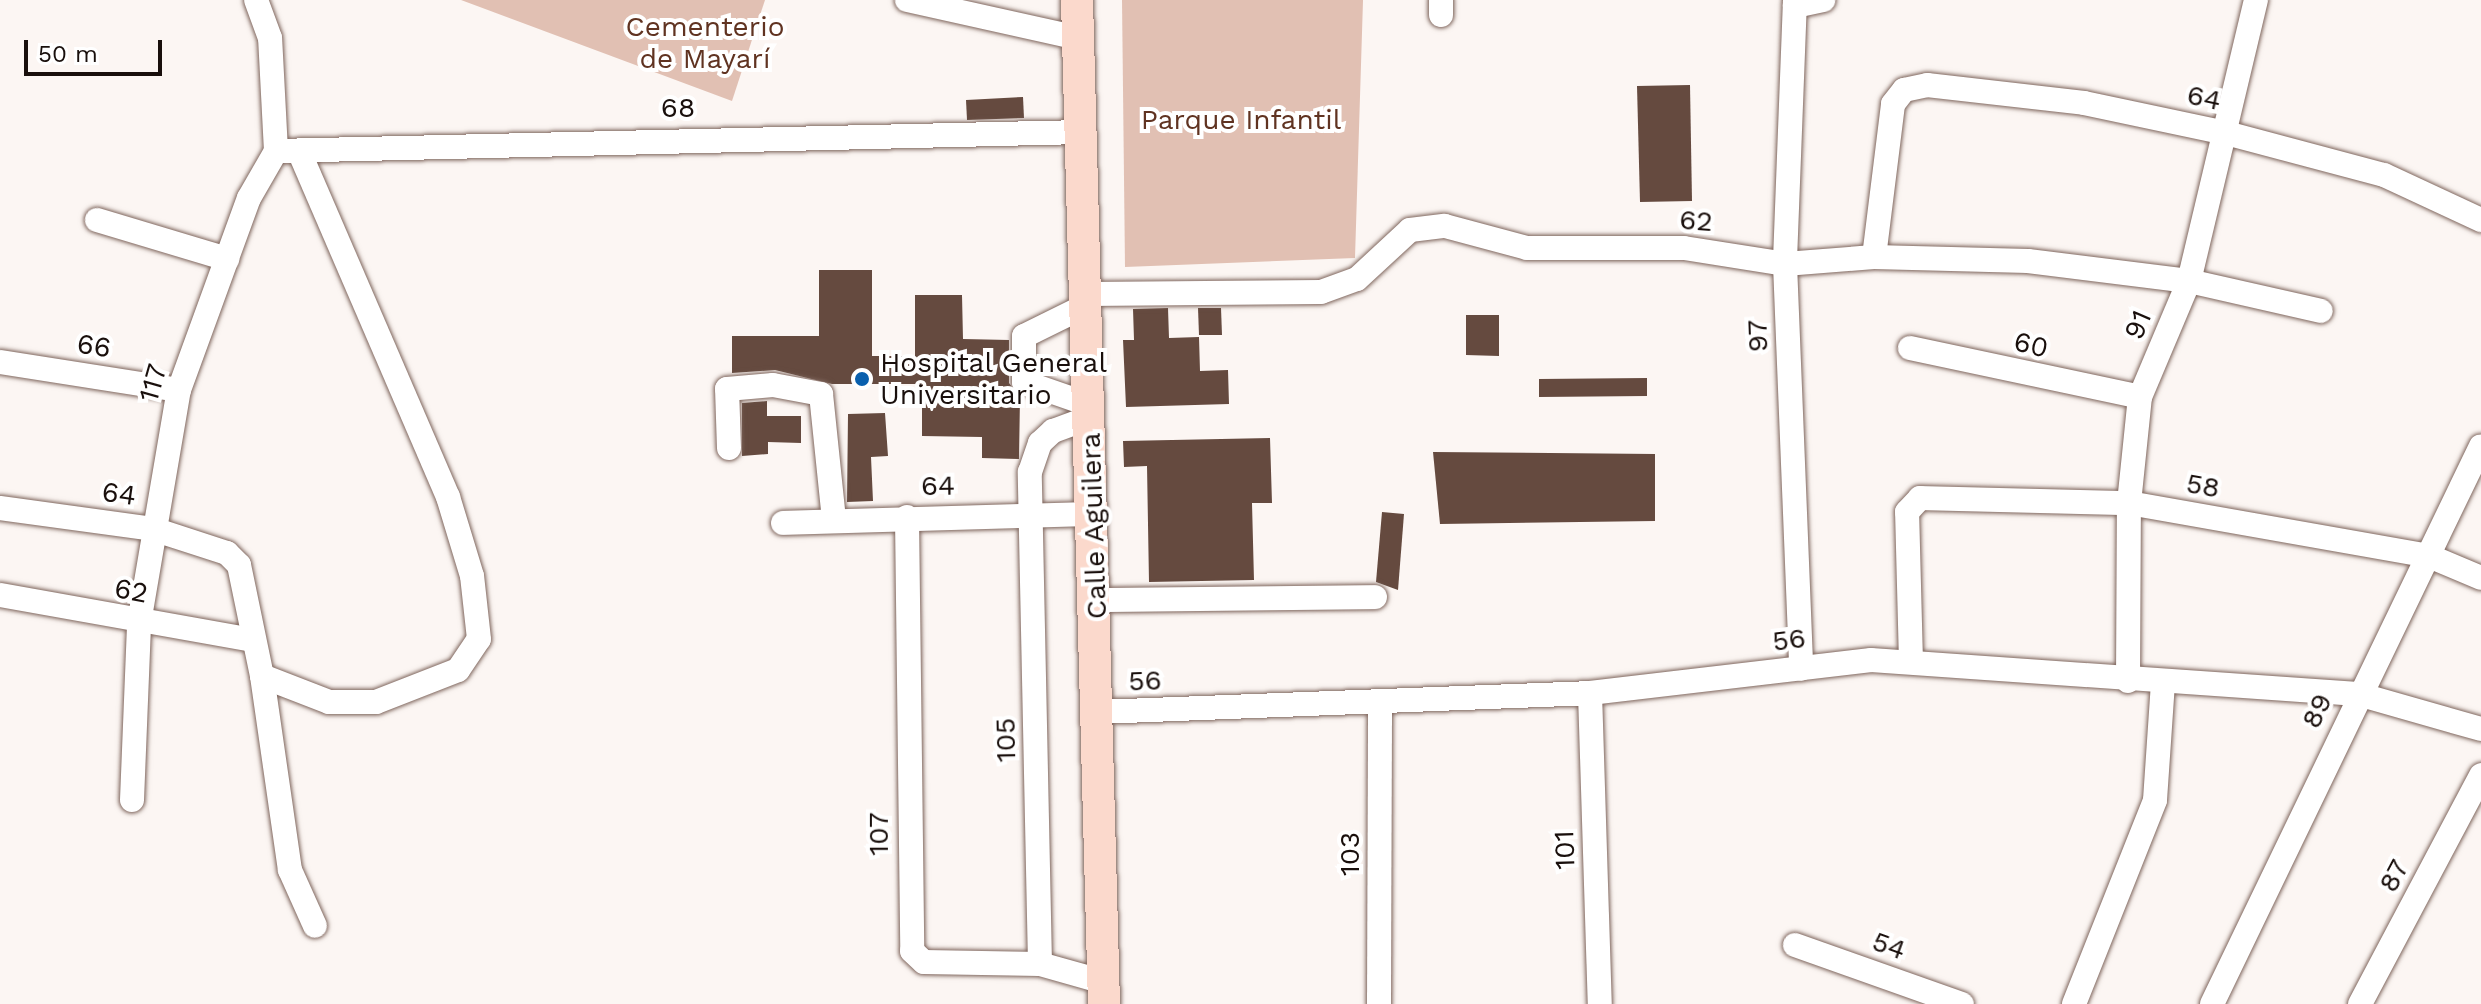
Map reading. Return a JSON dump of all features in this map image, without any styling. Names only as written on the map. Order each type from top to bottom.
[{"type":"main road","name":"Calle Aguilera","points":[[1077,0],[1094,514],[1104,993]]},
{"type":"street","points":[[256,0],[270,38],[288,151],[448,497],[472,576],[479,639],[458,670],[376,702],[329,702],[262,676]]},
{"type":"street","points":[[907,0],[1078,38]]},
{"type":"street","points":[[1795,3],[1823,0]]},
{"type":"street","name":"91","points":[[2128,681],[2129,503],[2140,397],[2189,281],[2256,0]]},
{"type":"street","name":"97","points":[[1795,3],[1785,264],[1801,669]]},
{"type":"street","name":"64","points":[[1874,257],[1893,104],[1904,90],[1927,85],[2084,103],[2226,133],[2384,175],[2481,220]]},
{"type":"street","name":"68","points":[[288,151],[553,139],[1081,132]]},
{"type":"street","name":"117","points":[[132,800],[139,623],[179,390],[249,198],[288,151]]},
{"type":"street","points":[[97,220],[227,259]]},
{"type":"street","name":"62","points":[[1087,299],[1321,292],[1357,279],[1410,230],[1430,226],[1527,248],[1684,248],[1785,264],[1874,257],[2028,261],[2189,281],[2321,311]]},
{"type":"street","points":[[1087,299],[1024,336],[1024,382],[1091,411]]},
{"type":"street","name":"60","points":[[1910,348],[2140,397]]},
{"type":"street","name":"66","points":[[0,362],[179,390]]},
{"type":"street","points":[[729,448],[727,389],[773,385],[821,394],[834,519]]},
{"type":"street","name":"105","points":[[1040,964],[1030,472],[1040,443],[1069,421],[1091,411]]},
{"type":"street","name":"89","points":[[2212,1004],[2358,694],[2481,446]]},
{"type":"street","name":"58","points":[[1911,662],[1910,504],[1920,498],[2129,503],[2429,556],[2481,578]]},
{"type":"street","name":"64","points":[[0,508],[153,529],[227,553],[245,580],[252,640]]},
{"type":"street","name":"64","points":[[783,523],[834,519],[1094,514]]},
{"type":"street","name":"107","points":[[907,517],[912,951],[931,963],[1040,964],[1104,993]]},
{"type":"street","name":"62","points":[[0,595],[139,623],[252,640]]},
{"type":"street","points":[[1096,600],[1375,597]]},
{"type":"street","points":[[252,640],[262,676],[290,870],[315,926]]},
{"type":"street","name":"56","points":[[1098,712],[1380,704],[1590,693],[1871,660],[2163,684],[2358,694],[2481,729]]},
{"type":"street","points":[[2074,1004],[2155,800],[2163,684]]},
{"type":"street","name":"101","points":[[1590,693],[1600,1004]]},
{"type":"street","name":"103","points":[[1379,1004],[1380,704]]},
{"type":"street","name":"87","points":[[2360,1004],[2481,775]]},
{"type":"street","name":"54","points":[[1795,945],[1962,1004]]},
{"type":"green space","name":"Cementerio de Mayarí","points":[[461,0],[765,0],[732,101]]},
{"type":"green space","name":"Parque Infantil","points":[[1122,0],[1363,0],[1355,258],[1125,267]]},
{"type":"building","points":[[1690,85],[1692,201],[1640,202],[1637,86]]},
{"type":"building","points":[[1023,97],[1024,118],[967,120],[966,100]]},
{"type":"building","points":[[819,270],[872,270],[872,356],[915,356],[915,295],[962,295],[963,339],[1009,340],[1009,383],[1020,397],[1019,459],[982,458],[982,437],[922,436],[922,384],[832,384],[775,370],[732,373],[732,336],[819,336]]},
{"type":"building","points":[[1168,308],[1169,338],[1199,337],[1200,371],[1228,370],[1229,404],[1126,407],[1123,340],[1134,340],[1133,309]]},
{"type":"building","points":[[1198,308],[1221,308],[1222,335],[1199,335]]},
{"type":"building","points":[[1466,315],[1499,315],[1499,356],[1466,355]]},
{"type":"building","points":[[1647,378],[1647,396],[1539,397],[1539,379]]},
{"type":"building","points":[[767,401],[767,416],[801,416],[801,443],[768,442],[768,454],[742,456],[742,403]]},
{"type":"building","points":[[885,413],[888,456],[871,457],[873,501],[847,502],[848,414]]},
{"type":"building","points":[[1270,438],[1272,503],[1252,503],[1254,580],[1149,582],[1147,466],[1124,467],[1123,441]]},
{"type":"building","points":[[1433,452],[1655,454],[1655,521],[1440,524]]},
{"type":"building","points":[[1382,512],[1404,514],[1398,590],[1376,582]]},
{"type":"place","name":"Hospital General Universitario","points":[[862,379]]}]
